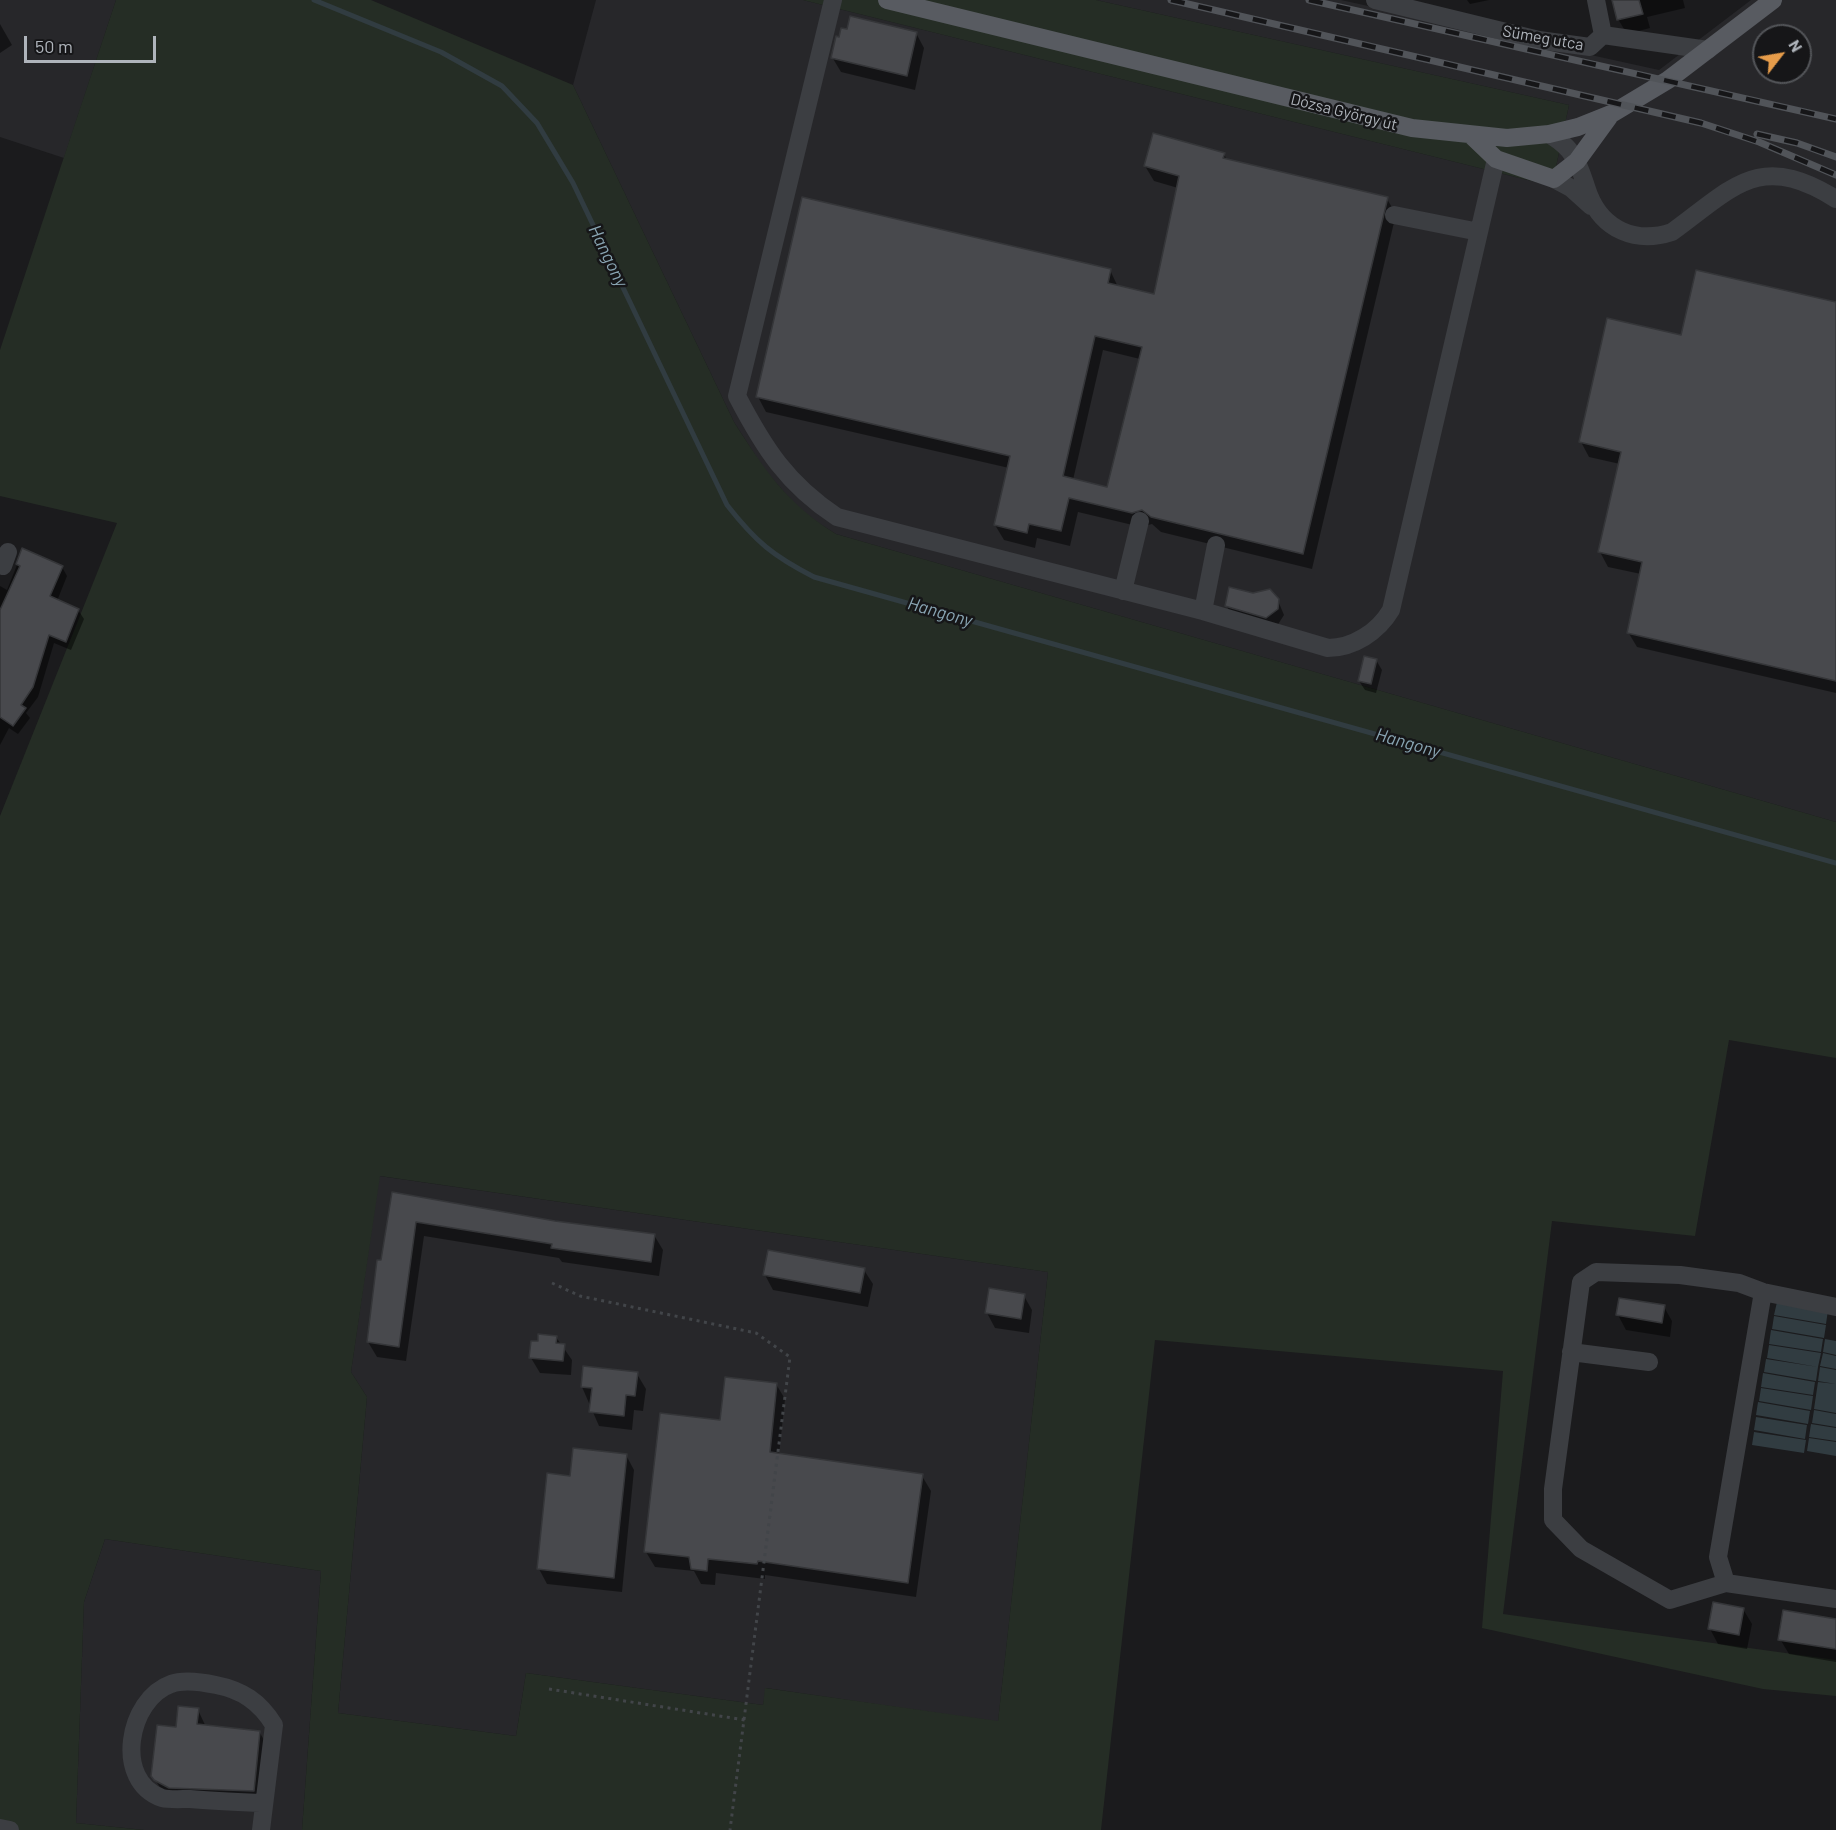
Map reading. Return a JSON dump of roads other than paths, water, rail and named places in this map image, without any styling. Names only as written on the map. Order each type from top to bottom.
[{"type":"main road","name":"Dózsa György út","points":[[887,0],[1412,128],[1507,138],[1550,134],[1578,127],[1613,113],[1650,93],[1773,0]]},
{"type":"main road","points":[[1472,136],[1496,159],[1554,179],[1577,161],[1613,113]]},
{"type":"street","points":[[833,0],[737,396],[778,464],[808,498],[837,517],[1203,611],[1328,648],[1339,648],[1361,639],[1387,616],[1496,159]]},
{"type":"street","name":"Sümeg utca","points":[[1375,0],[1539,40],[1582,47],[1590,47],[1603,35],[1708,50]]},
{"type":"street","points":[[1596,0],[1603,35]]},
{"type":"street","points":[[1550,134],[1566,146],[1577,161],[1598,213]]},
{"type":"street","points":[[1554,179],[1571,188],[1612,227],[1626,234],[1641,237],[1659,236],[1672,232],[1744,180],[1762,176],[1795,179],[1821,189],[1836,199]]},
{"type":"street","points":[[1394,215],[1479,232]]},
{"type":"street","points":[[1123,591],[1140,521]]},
{"type":"street","points":[[1203,611],[1216,545]]},
{"type":"street","points":[[1836,1307],[1763,1292],[1739,1283],[1680,1275],[1596,1272],[1581,1282],[1553,1489],[1553,1520],[1581,1549],[1670,1600],[1726,1583],[1836,1599]]},
{"type":"street","points":[[1726,1583],[1718,1557],[1763,1292]]},
{"type":"street","points":[[1571,1352],[1649,1362]]},
{"type":"street","points":[[261,1830],[274,1725],[266,1712],[234,1688],[209,1683],[186,1681],[170,1684],[154,1695],[137,1724],[130,1756],[139,1781],[148,1790],[163,1798],[263,1803]]},
{"type":"street","points":[[0,1828],[10,1830]]},
{"type":"waterway","name":"Hangony","points":[[314,0],[441,52],[502,86],[537,123],[573,183],[727,505],[766,547],[814,577],[1836,863]]},
{"type":"railway","points":[[1171,0],[1701,123],[1759,142],[1836,175]]},
{"type":"railway","points":[[1309,0],[1836,119]]},
{"type":"railway","points":[[1757,134],[1797,143],[1836,157]]}]
